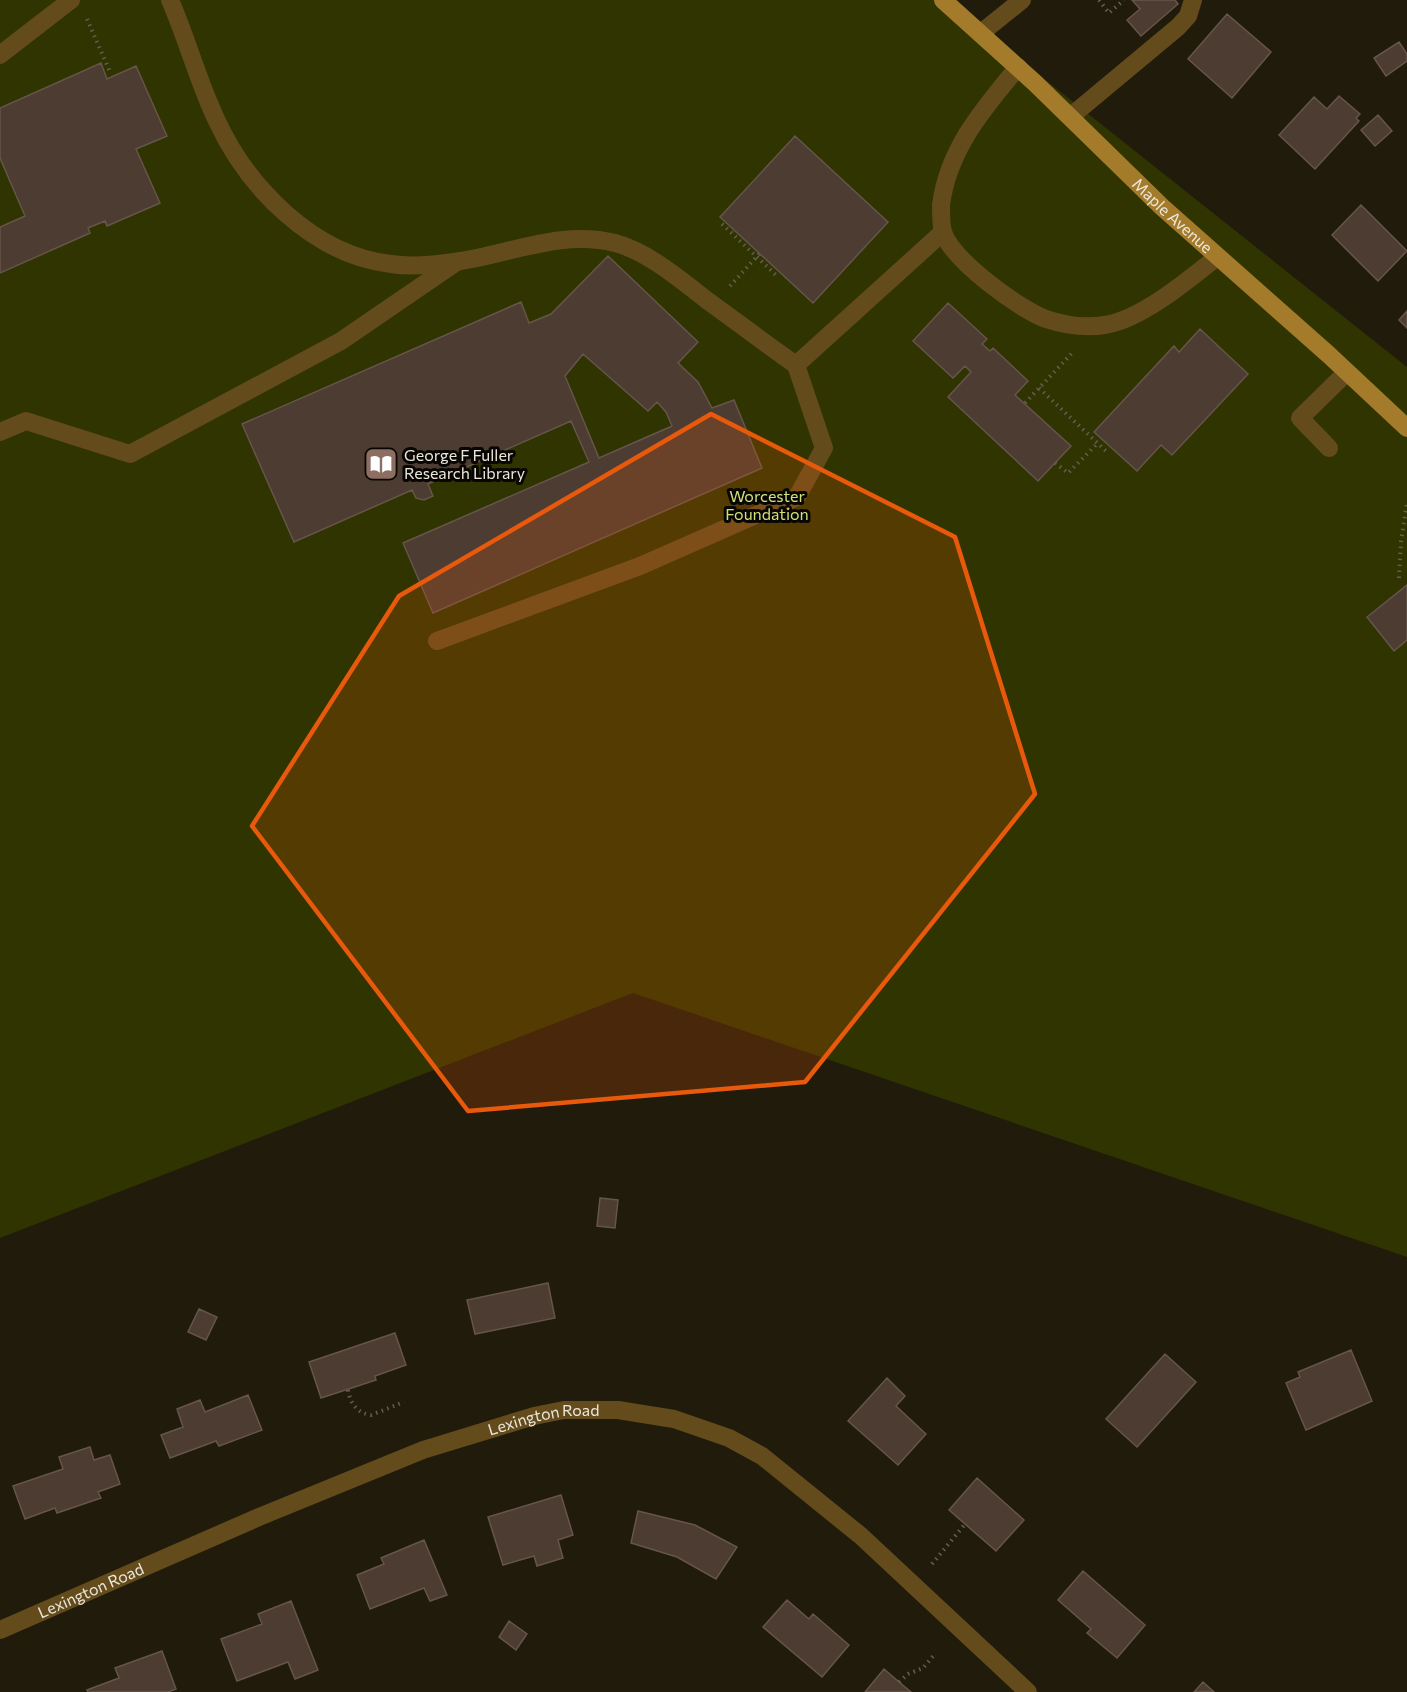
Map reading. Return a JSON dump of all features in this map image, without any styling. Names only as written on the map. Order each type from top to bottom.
[{"type":"main road","name":"Maple Avenue","points":[[943,0],[1018,67],[1162,207],[1407,428]]},
{"type":"street","points":[[170,0],[215,118],[234,153],[274,203],[298,224],[327,242],[357,256],[400,265],[456,262],[550,241],[596,239],[618,243],[637,252],[796,365],[824,448],[797,497],[640,566],[437,641]]},
{"type":"street","points":[[981,33],[1022,0]]},
{"type":"street","points":[[1070,117],[1178,27],[1188,16],[1193,0]]},
{"type":"street","points":[[0,55],[77,5]]},
{"type":"street","points":[[1018,67],[974,121],[958,150],[941,206],[943,232],[953,249],[969,265],[1004,295],[1025,309],[1047,319],[1066,324],[1100,325],[1126,319],[1146,308],[1184,283],[1217,257]]},
{"type":"street","points":[[796,365],[943,232]]},
{"type":"street","points":[[0,432],[26,421],[130,454],[341,341],[456,262]]},
{"type":"street","points":[[1329,448],[1300,418],[1347,372]]},
{"type":"street","name":"Lexington Road","points":[[0,1630],[250,1521],[423,1450],[534,1416],[564,1410],[618,1410],[674,1419],[729,1438],[762,1456],[861,1536],[1028,1692]]},
{"type":"path","points":[[1099,0],[1109,13],[1124,0]]},
{"type":"path","points":[[77,5],[111,74]]},
{"type":"path","points":[[722,224],[758,255],[776,275]]},
{"type":"path","points":[[713,305],[758,255]]},
{"type":"path","points":[[1025,403],[1100,325]]},
{"type":"path","points":[[1039,388],[1108,453]]},
{"type":"path","points":[[1055,463],[1068,473],[1098,444]]},
{"type":"path","points":[[1399,578],[1401,542],[1407,503]]},
{"type":"path","points":[[348,1390],[354,1407],[366,1414],[371,1415],[404,1402]]},
{"type":"path","points":[[932,1564],[965,1524]]},
{"type":"path","points":[[899,1682],[908,1674],[923,1668],[935,1654]]},
{"type":"highlighted area","points":[[711,414],[955,537],[1035,794],[805,1082],[468,1111],[252,826],[399,596]]},
{"type":"green space","name":"Worcester Foundation","points":[[0,0],[945,0],[1407,367],[1407,1257],[633,993],[0,1238]]},
{"type":"building","points":[[1132,0],[1175,0],[1178,4],[1141,36],[1127,20],[1140,9]]},
{"type":"building","points":[[1227,14],[1271,52],[1232,98],[1188,59]]},
{"type":"building","points":[[1399,42],[1407,54],[1407,61],[1386,76],[1374,58]]},
{"type":"building","points":[[101,63],[107,79],[136,66],[167,136],[136,149],[160,203],[107,226],[105,221],[88,228],[90,233],[0,273],[0,227],[25,216],[0,158],[0,108]]},
{"type":"building","points":[[1339,96],[1360,114],[1356,118],[1359,121],[1315,169],[1279,135],[1314,97],[1327,109]]},
{"type":"building","points":[[1378,115],[1392,131],[1375,146],[1361,130]]},
{"type":"building","points":[[795,136],[888,222],[813,303],[720,217]]},
{"type":"building","points":[[1361,205],[1407,251],[1378,281],[1332,235]]},
{"type":"building","points":[[608,256],[698,342],[678,363],[698,382],[712,408],[734,400],[762,468],[433,613],[403,543],[589,462],[571,421],[428,484],[433,496],[424,500],[416,498],[412,490],[294,542],[242,424],[521,302],[529,323],[551,314]],"holes":[[[583,354],[648,411],[657,402],[666,412],[672,426],[599,458],[565,376]]]},
{"type":"building","points":[[948,303],[987,339],[982,344],[990,351],[993,348],[1028,381],[1015,395],[1071,446],[1038,481],[948,397],[971,372],[965,366],[953,378],[913,341]]},
{"type":"building","points":[[1407,311],[1407,328],[1399,320]]},
{"type":"building","points":[[1200,329],[1248,374],[1172,455],[1161,445],[1137,471],[1094,432],[1174,346],[1179,352]]},
{"type":"building","points":[[1407,585],[1407,640],[1394,651],[1367,617]]},
{"type":"building","points":[[600,1198],[618,1200],[615,1228],[597,1226]]},
{"type":"building","points":[[548,1283],[555,1318],[475,1334],[467,1300]]},
{"type":"building","points":[[199,1309],[217,1317],[206,1340],[188,1332]]},
{"type":"building","points":[[395,1333],[406,1365],[375,1376],[376,1380],[321,1398],[309,1362]]},
{"type":"building","points":[[1351,1350],[1372,1401],[1306,1430],[1286,1383],[1300,1377],[1298,1372]]},
{"type":"building","points":[[1165,1354],[1196,1382],[1137,1447],[1106,1419]]},
{"type":"building","points":[[887,1378],[905,1396],[896,1406],[926,1434],[898,1465],[848,1421]]},
{"type":"building","points":[[248,1395],[262,1430],[219,1446],[216,1441],[170,1458],[161,1435],[183,1427],[177,1409],[200,1400],[205,1412]]},
{"type":"building","points":[[90,1447],[94,1460],[110,1455],[120,1484],[98,1492],[101,1498],[57,1513],[55,1508],[25,1519],[13,1486],[63,1469],[59,1457]]},
{"type":"building","points":[[977,1478],[1024,1520],[996,1551],[949,1510]]},
{"type":"building","points":[[561,1495],[573,1535],[558,1540],[563,1558],[537,1566],[534,1556],[503,1565],[488,1517]]},
{"type":"building","points":[[638,1511],[695,1525],[737,1547],[716,1579],[677,1557],[631,1543]]},
{"type":"building","points":[[424,1540],[447,1595],[430,1601],[424,1588],[370,1609],[357,1575],[384,1564],[381,1558]]},
{"type":"building","points":[[1083,1571],[1145,1625],[1117,1658],[1087,1633],[1091,1629],[1058,1600]]},
{"type":"building","points":[[787,1600],[809,1619],[813,1614],[849,1645],[822,1677],[763,1627]]},
{"type":"building","points":[[291,1601],[318,1670],[295,1679],[288,1662],[237,1681],[221,1639],[262,1624],[258,1614]]},
{"type":"building","points":[[509,1621],[527,1634],[516,1650],[499,1637]]},
{"type":"building","points":[[162,1651],[176,1689],[168,1692],[88,1692],[87,1690],[119,1678],[115,1668]]},
{"type":"building","points":[[884,1669],[899,1682],[911,1692],[865,1692]]},
{"type":"building","points":[[1203,1682],[1214,1692],[1194,1692]]},
{"type":"place","name":"George F Fuller Research Library","points":[[381,464]]}]
